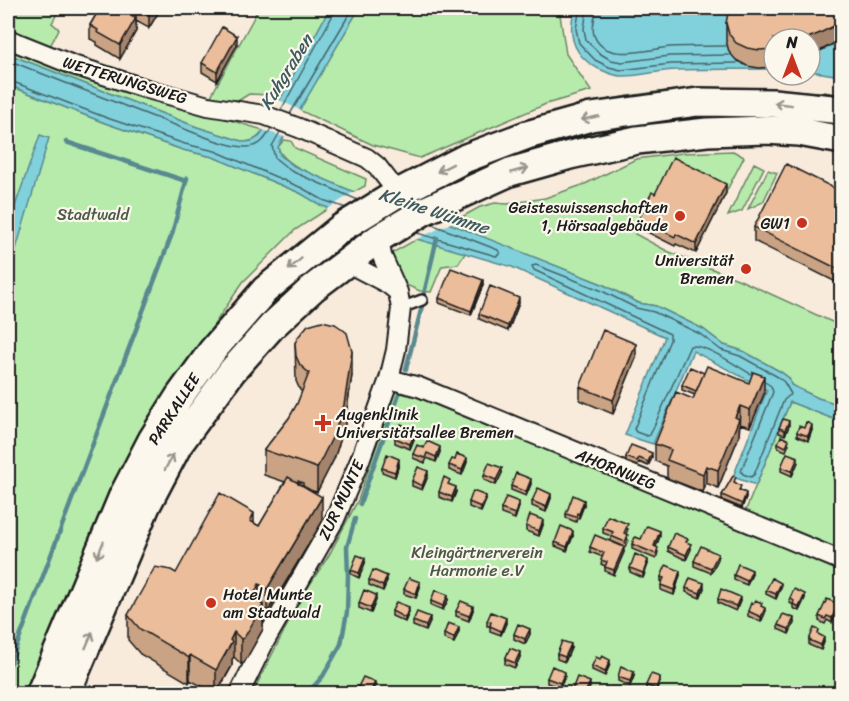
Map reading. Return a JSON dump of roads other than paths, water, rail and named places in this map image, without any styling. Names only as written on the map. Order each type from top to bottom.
[{"type":"main road","name":"PARKALLEE","points":[[40,693],[123,496],[152,440],[179,397],[213,350],[265,290],[341,228],[393,196],[466,158],[527,135],[591,117],[718,101],[773,102],[842,110]]},
{"type":"main road","name":"PARKALLEE","points":[[66,693],[146,506],[178,445],[232,371],[272,326],[313,288],[379,238],[424,211],[510,172],[570,155],[637,140],[707,132],[766,130],[799,132],[842,140]]},
{"type":"street","name":"WETTERUNGSWEG","points":[[8,39],[74,65],[144,88],[208,106],[245,111],[299,128],[367,158],[377,166],[393,196],[424,211]]},
{"type":"street","points":[[379,238],[382,256],[400,300]]},
{"type":"street","points":[[346,262],[388,284],[400,300]]},
{"type":"street","name":"ZUR MUNTE","points":[[239,693],[265,642],[335,519],[360,460],[389,379],[396,350],[400,300]]},
{"type":"street","name":"AHORNWEG","points":[[389,379],[419,387],[612,469],[842,561]]},
{"type":"lane","points":[[400,300],[422,300]]},
{"type":"water","points":[[330,8],[367,8],[357,12],[278,147],[280,155],[294,166],[354,192],[456,226],[602,284],[638,303],[656,306],[703,329],[724,345],[743,351],[781,372],[789,378],[791,385],[818,398],[841,405],[841,422],[790,402],[756,485],[733,477],[767,390],[693,351],[653,444],[625,435],[665,337],[512,267],[417,239],[320,205],[300,193],[213,157],[183,150],[105,123],[8,85],[8,54],[197,127],[245,142],[252,141],[260,136]]},
{"type":"water","points":[[575,8],[762,8],[767,27],[762,27],[762,69],[677,70],[642,75],[613,75],[590,64],[578,51],[572,35]]},
{"type":"water","points":[[841,40],[841,76],[822,73],[822,46]]},
{"type":"water","points":[[40,135],[49,138],[8,276],[8,226]]},
{"type":"waterway","points":[[66,142],[186,181]]},
{"type":"waterway","points":[[8,669],[172,234],[187,178]]},
{"type":"waterway","points":[[424,294],[437,238]]},
{"type":"waterway","points":[[406,369],[422,306]]},
{"type":"waterway","points":[[360,504],[400,391]]},
{"type":"waterway","points":[[307,694],[323,676],[341,644],[347,612],[347,547],[355,519]]},
{"type":"place","name":"Geisteswissenschaften 1, Hörsaalgebäude","points":[[680,216]]},
{"type":"place","name":"GW1","points":[[802,223]]},
{"type":"place","name":"Universität Bremen","points":[[746,269]]},
{"type":"place","name":"Augenklinik Universitätsallee Bremen","points":[[323,423]]},
{"type":"place","name":"Hotel Munte am Stadtwald","points":[[211,603]]},
{"type":"water label","name":"Kuhgraben","points":[[286,72]]},
{"type":"water label","name":"Kleine Wümme","points":[[434,211]]},
{"type":"park label","name":"Stadtwald","points":[[93,214]]},
{"type":"park label","name":"Kleingärtnerverein Harmonie e.V","points":[[477,561]]}]
